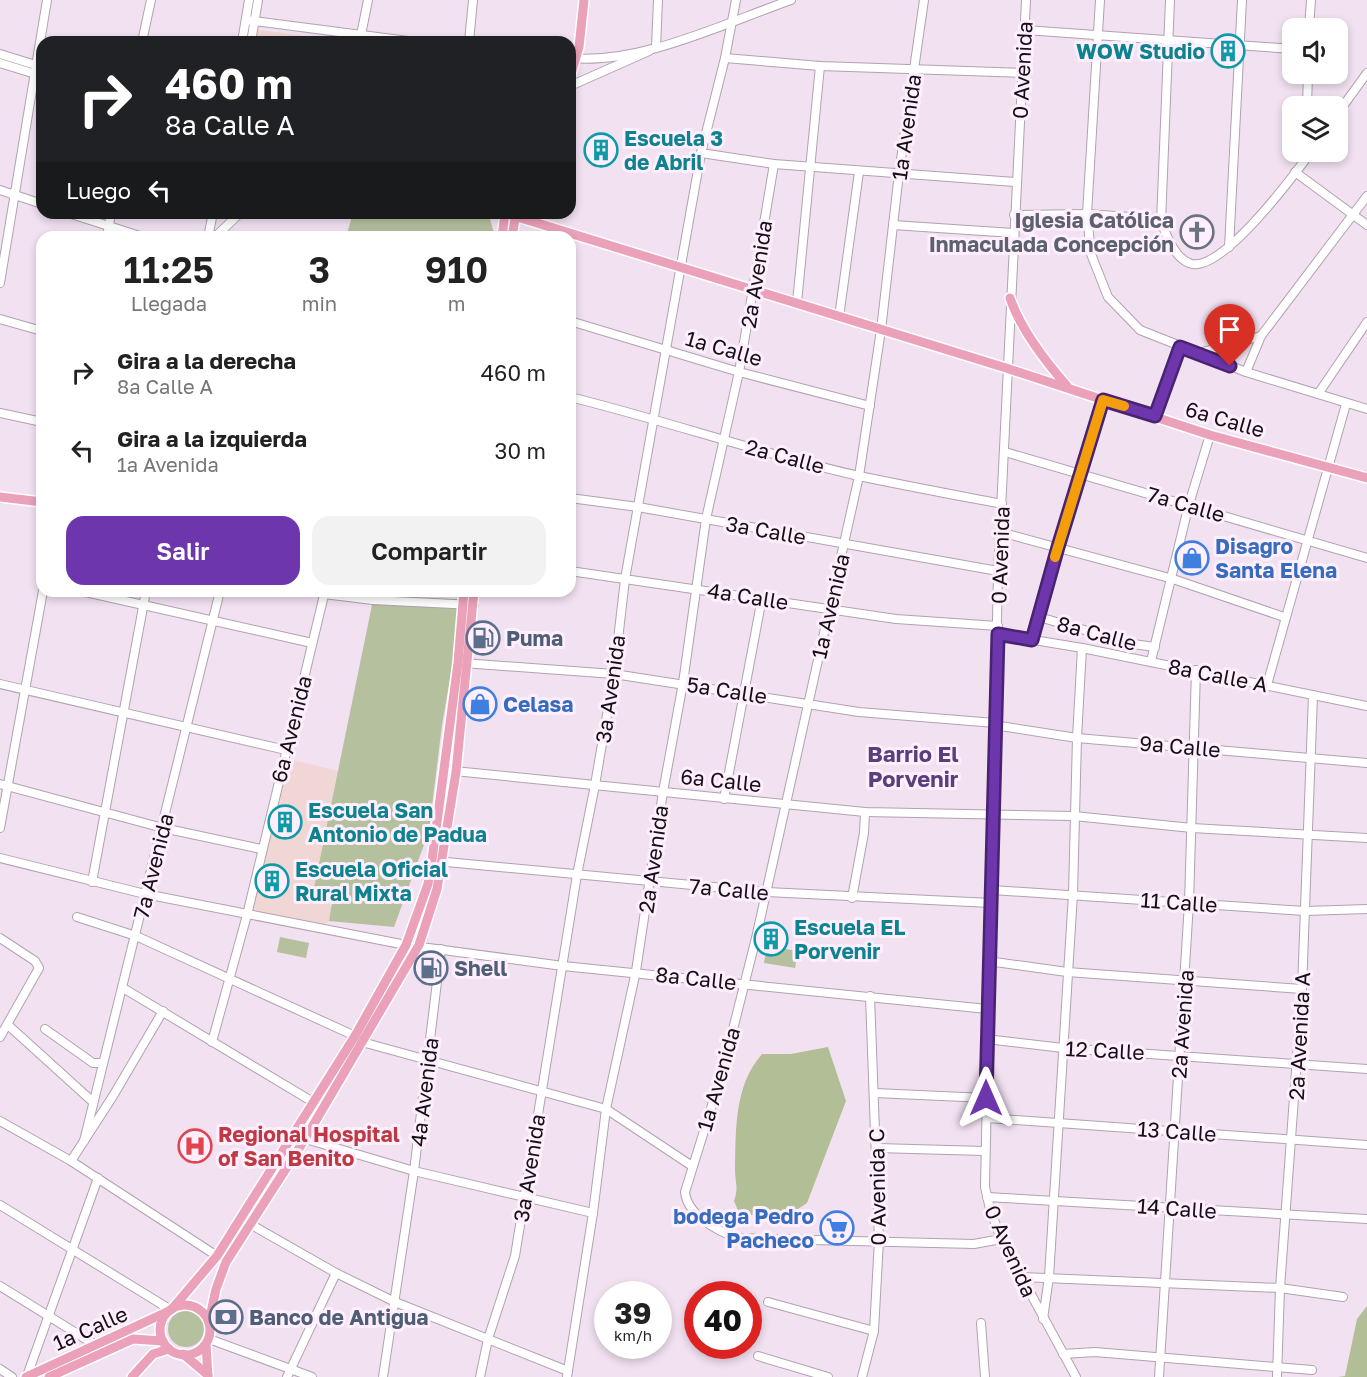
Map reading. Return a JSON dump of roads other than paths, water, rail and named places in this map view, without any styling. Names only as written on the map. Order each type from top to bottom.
[{"type":"main road","points":[[576,42],[584,0]]},
{"type":"main road","name":"6a Calle","points":[[525,219],[563,231]]},
{"type":"main road","name":"6a Calle","points":[[576,235],[1006,368],[1210,435],[1367,478]]},
{"type":"main road","points":[[1010,298],[1014,310],[1049,366],[1068,388]]},
{"type":"main road","points":[[0,497],[36,501]]},
{"type":"main road","points":[[208,1376],[183,1354],[166,1345],[160,1328],[171,1310],[217,1256],[313,1102],[359,1039],[419,945],[437,889],[444,770],[458,663],[464,597]]},
{"type":"main road","points":[[208,1376],[209,1322],[223,1269],[323,1108],[406,945],[437,861],[456,772],[469,664],[474,597]]},
{"type":"main road","points":[[171,1310],[188,1305],[197,1308],[209,1322]]},
{"type":"main road","name":"1a Calle","points":[[26,1377],[171,1310]]},
{"type":"main road","name":"1a Calle","points":[[50,1377],[133,1339],[166,1345]]},
{"type":"main road","points":[[183,1354],[196,1352],[207,1341]]},
{"type":"main road","points":[[132,1377],[153,1354],[166,1345]]},
{"type":"street","points":[[43,36],[47,0]]},
{"type":"street","points":[[143,36],[151,0]]},
{"type":"street","points":[[249,0],[251,36]]},
{"type":"street","points":[[245,36],[258,0]]},
{"type":"street","points":[[361,35],[368,0]]},
{"type":"street","points":[[470,36],[473,0]]},
{"type":"street","points":[[656,47],[658,0]]},
{"type":"street","name":"3a Avenida","points":[[480,1377],[488,1339],[516,1256],[577,875],[614,674],[625,579],[668,351],[701,153],[725,58],[736,0]]},
{"type":"street","points":[[576,58],[596,60],[656,47],[730,25],[778,2],[791,0]]},
{"type":"street","name":"1a Avenida","points":[[879,1240],[737,1238],[725,1233],[690,1208],[686,1202],[685,1192],[722,1073],[745,983],[859,476],[881,330],[899,173],[924,0]]},
{"type":"street","name":"0 Avenida","points":[[1026,0],[1015,182],[998,571],[995,814],[988,961],[987,1118],[984,1151],[987,1197],[1001,1239],[1074,1376]]},
{"type":"street","points":[[1100,0],[1087,214],[1090,254],[1108,297],[1140,330],[1246,372],[1367,409]]},
{"type":"street","points":[[1161,222],[1164,208],[1170,0]]},
{"type":"street","points":[[1229,246],[1242,0]]},
{"type":"street","points":[[1310,18],[1311,0]]},
{"type":"street","points":[[251,21],[369,36]]},
{"type":"street","points":[[1025,30],[1282,48]]},
{"type":"street","points":[[576,83],[656,47]]},
{"type":"street","points":[[0,54],[36,69]]},
{"type":"street","points":[[725,58],[820,66],[1022,73]]},
{"type":"street","points":[[0,63],[36,69]]},
{"type":"street","points":[[796,303],[812,166],[820,66]]},
{"type":"street","points":[[1348,99],[1367,73]]},
{"type":"street","points":[[0,283],[36,86]]},
{"type":"street","points":[[701,153],[774,164],[859,172],[1015,182]]},
{"type":"street","points":[[1014,214],[1151,217],[1161,222],[1177,253],[1189,264],[1203,265],[1229,246],[1250,226],[1302,162]]},
{"type":"street","name":"2a Avenida","points":[[568,1374],[593,1213],[606,1108],[636,971],[663,792],[683,683],[706,519],[739,372],[774,164]]},
{"type":"street","points":[[839,316],[859,172]]},
{"type":"street","points":[[1295,172],[1367,225]]},
{"type":"street","points":[[0,190],[36,202]]},
{"type":"street","points":[[1246,372],[1261,336],[1367,196]]},
{"type":"street","points":[[85,219],[122,231]]},
{"type":"street","points":[[107,231],[110,219]]},
{"type":"street","points":[[221,231],[234,219]]},
{"type":"street","points":[[893,225],[1013,233]]},
{"type":"street","points":[[0,319],[36,329]]},
{"type":"street","points":[[1318,394],[1367,322]]},
{"type":"street","name":"1a Calle","points":[[576,323],[739,372],[870,406]]},
{"type":"street","points":[[1197,354],[1261,336]]},
{"type":"street","points":[[1155,416],[1180,347]]},
{"type":"street","name":"2a Calle","points":[[576,398],[654,418],[724,441],[859,476],[1002,504]]},
{"type":"street","points":[[1032,640],[1103,400]]},
{"type":"street","points":[[1267,685],[1306,538],[1346,404]]},
{"type":"street","points":[[0,413],[36,421]]},
{"type":"street","points":[[1151,661],[1173,579],[1189,504],[1210,435]]},
{"type":"street","name":"7a Calle","points":[[1005,452],[1306,538],[1367,558]]},
{"type":"street","name":"3a Calle","points":[[576,499],[638,507],[998,571]]},
{"type":"street","points":[[1000,532],[1173,579],[1284,617]]},
{"type":"street","name":"4a Calle","points":[[576,572],[829,609],[998,630]]},
{"type":"street","points":[[0,828],[4,785],[25,690],[42,597]]},
{"type":"street","points":[[108,597],[312,643]]},
{"type":"street","points":[[92,882],[145,597]]},
{"type":"street","name":"7a Avenida","points":[[84,1141],[219,597]]},
{"type":"street","name":"6a Avenida","points":[[212,1041],[247,915],[261,849],[324,597]]},
{"type":"street","points":[[355,597],[474,605]]},
{"type":"street","points":[[724,799],[762,598]]},
{"type":"street","name":"8a Calle","points":[[1039,617],[1133,644],[1155,647]]},
{"type":"street","name":"8a Calle A","points":[[998,630],[1032,640],[1151,661],[1367,706]]},
{"type":"street","points":[[1043,1319],[1049,1277],[1072,894],[1082,648]]},
{"type":"street","name":"5a Calle","points":[[458,663],[614,674],[900,716],[995,723]]},
{"type":"street","name":"2a Avenida","points":[[1159,1377],[1190,903],[1192,747],[1196,670]]},
{"type":"street","points":[[0,684],[124,712],[185,729],[286,750]]},
{"type":"street","name":"2a Avenida A","points":[[1277,1377],[1280,1288],[1293,1140],[1302,989],[1313,695]]},
{"type":"street","name":"9a Calle","points":[[995,723],[1000,726],[1077,738],[1367,763]]},
{"type":"street","name":"6a Calle","points":[[444,770],[865,812],[1074,816],[1192,828],[1367,838]]},
{"type":"street","points":[[4,785],[163,828],[261,849]]},
{"type":"street","points":[[852,898],[864,833],[865,812]]},
{"type":"street","name":"8a Calle","points":[[0,858],[146,894],[406,945],[562,966],[636,971],[987,1009]]},
{"type":"street","name":"7a Calle","points":[[437,861],[650,883],[767,892],[852,898],[991,903]]},
{"type":"street","name":"11 Calle","points":[[992,890],[1305,911],[1367,909]]},
{"type":"street","points":[[77,917],[136,936],[359,1039],[429,1062],[606,1108],[692,1166]]},
{"type":"street","points":[[0,938],[35,961],[39,968],[0,1037]]},
{"type":"street","name":"4a Avenida","points":[[382,1377],[414,1171],[441,949]]},
{"type":"street","points":[[988,961],[1067,972],[1302,989]]},
{"type":"street","points":[[123,988],[323,1108]]},
{"type":"street","name":"0 Avenida C","points":[[862,1377],[874,1331],[879,1240],[870,996]]},
{"type":"street","points":[[71,1161],[114,1096],[163,1011]]},
{"type":"street","points":[[8,1025],[93,1101]]},
{"type":"street","points":[[45,1029],[93,1063],[103,1063]]},
{"type":"street","name":"12 Calle","points":[[987,1039],[1063,1048],[1298,1062],[1367,1069]]},
{"type":"street","points":[[875,1093],[986,1098]]},
{"type":"street","name":"13 Calle","points":[[987,1118],[1367,1145]]},
{"type":"street","points":[[0,1120],[71,1161],[217,1256]]},
{"type":"street","points":[[292,1135],[414,1171],[593,1213]]},
{"type":"street","points":[[877,1148],[984,1151]]},
{"type":"street","points":[[26,1377],[98,1178]]},
{"type":"street","name":"14 Calle","points":[[987,1197],[1053,1199],[1367,1219]]},
{"type":"street","points":[[0,1205],[171,1310]]},
{"type":"street","points":[[250,1224],[336,1273],[395,1302],[568,1374]]},
{"type":"street","points":[[879,1240],[974,1244],[1001,1239]]},
{"type":"street","points":[[289,1373],[336,1273]]},
{"type":"street","points":[[1022,1277],[1280,1288],[1343,1296]]},
{"type":"street","points":[[0,1286],[97,1346]]},
{"type":"street","points":[[768,1302],[874,1331]]},
{"type":"street","points":[[981,1323],[985,1377]]},
{"type":"street","points":[[207,1341],[289,1373],[312,1377]]},
{"type":"street","points":[[1063,1354],[1095,1352],[1312,1370]]},
{"type":"street","points":[[762,1357],[828,1377]]},
{"type":"street","points":[[0,1369],[12,1377]]},
{"type":"place","name":"WOW Studio","points":[[1228,51]]},
{"type":"place","name":"Escuela 3 de Abril","points":[[601,150]]},
{"type":"place","name":"Iglesia Católica Inmaculada Concepción","points":[[1197,232]]},
{"type":"place","name":"Disagro Santa Elena","points":[[1192,558]]},
{"type":"place","name":"Puma","points":[[483,638]]},
{"type":"place","name":"Celasa","points":[[480,704]]},
{"type":"place","name":"Escuela San Antonio de Padua","points":[[285,822]]},
{"type":"place","name":"Escuela Oficial Rural Mixta","points":[[272,881]]},
{"type":"place","name":"Escuela EL Porvenir","points":[[771,939]]},
{"type":"place","name":"Shell","points":[[431,968]]},
{"type":"place","name":"Regional Hospital of San Benito","points":[[195,1146]]},
{"type":"place","name":"bodega Pedro Pacheco","points":[[837,1228]]},
{"type":"place","name":"Banco de Antigua","points":[[226,1317]]},
{"type":"district","name":"Barrio El Porvenir","points":[[913,766]]}]
